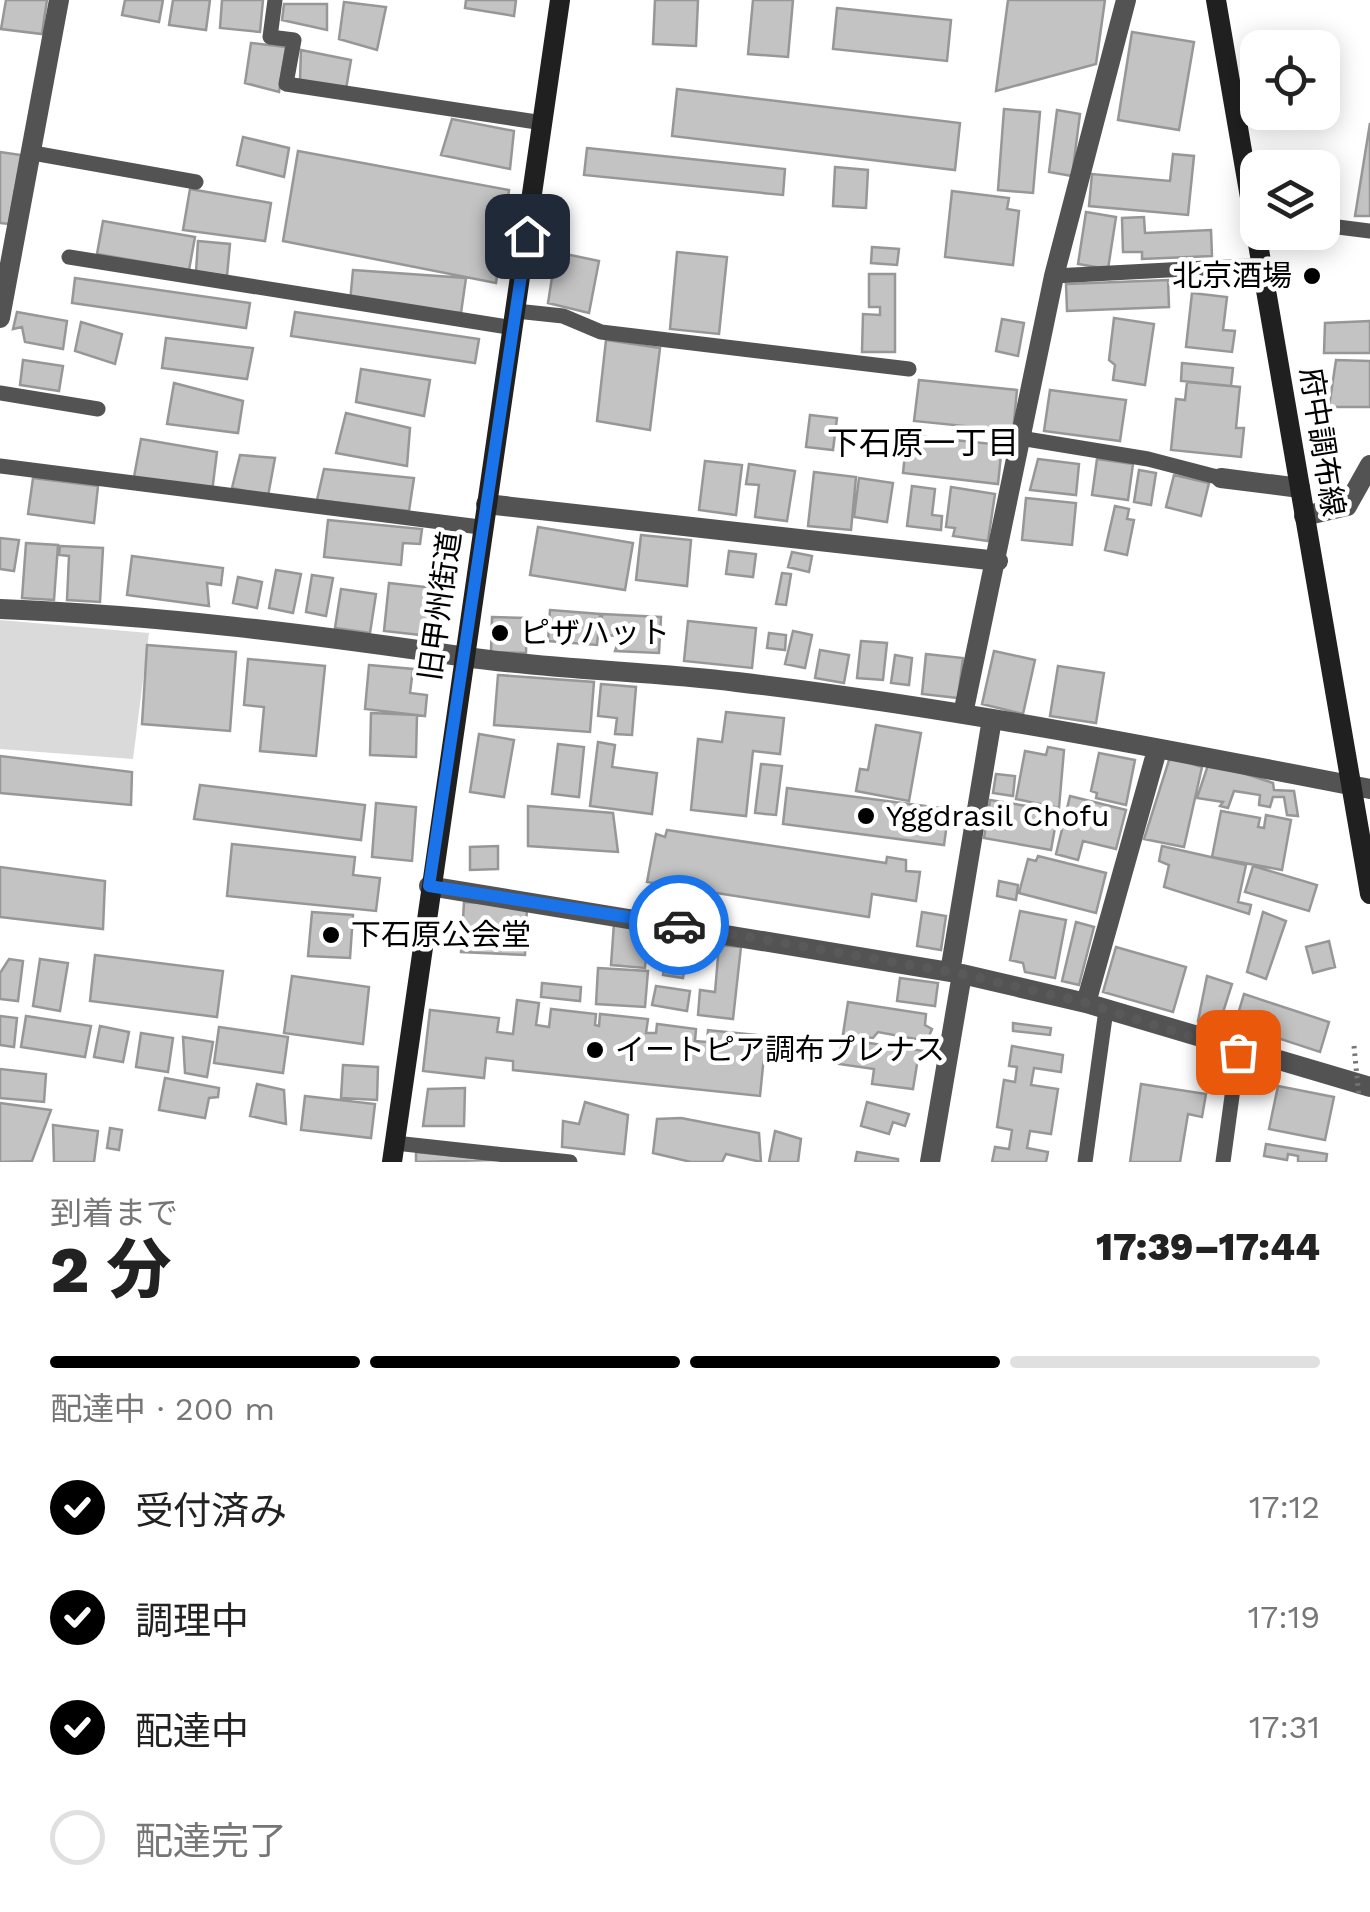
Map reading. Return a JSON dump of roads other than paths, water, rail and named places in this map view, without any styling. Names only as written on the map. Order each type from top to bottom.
[{"type":"main road","name":"旧甲州街道","points":[[394,1152],[480,528],[515,320],[560,0]]},
{"type":"main road","name":"府中調布線","points":[[1216,0],[1244,150]]},
{"type":"main road","name":"府中調布線","points":[[1261,250],[1304,516],[1360,787],[1370,894]]},
{"type":"street","points":[[0,318],[5,269],[33,153],[59,0]]},
{"type":"street","points":[[963,714],[998,561],[1054,276],[1126,0]]},
{"type":"street","points":[[1304,516],[1347,506],[1370,464]]},
{"type":"street","points":[[1221,478],[1300,488]]},
{"type":"street","points":[[486,504],[998,561]]},
{"type":"street","points":[[0,609],[99,613],[383,642],[464,656],[736,682],[963,714],[1360,787]]},
{"type":"street","points":[[930,1162],[992,719]]},
{"type":"street","points":[[1096,1006],[1157,750]]},
{"type":"street","points":[[429,886],[956,973],[1096,1006],[1364,1093]]},
{"type":"lane","points":[[275,0],[270,37],[294,40],[286,84],[543,122]]},
{"type":"lane","points":[[33,153],[196,182]]},
{"type":"lane","points":[[1340,227],[1370,231]]},
{"type":"lane","points":[[69,257],[515,320],[563,316],[601,332],[909,369]]},
{"type":"lane","points":[[1054,276],[1263,266]]},
{"type":"lane","points":[[0,392],[98,409]]},
{"type":"lane","points":[[1020,438],[1148,458],[1221,478]]},
{"type":"lane","points":[[0,466],[480,528]]},
{"type":"lane","points":[[1085,1162],[1096,1006]]},
{"type":"lane","points":[[1223,1162],[1238,1052]]},
{"type":"lane","points":[[394,1152],[570,1162]]},
{"type":"place","name":"北京酒場","points":[[1312,276]]},
{"type":"place","name":"ピザハット","points":[[500,633]]},
{"type":"place","name":"Yggdrasil Chofu","points":[[866,816]]},
{"type":"place","name":"下石原公会堂","points":[[331,935]]},
{"type":"place","name":"イートピア調布プレナス","points":[[595,1050]]},
{"type":"district","name":"下石原一丁目","points":[[923,443]]}]
